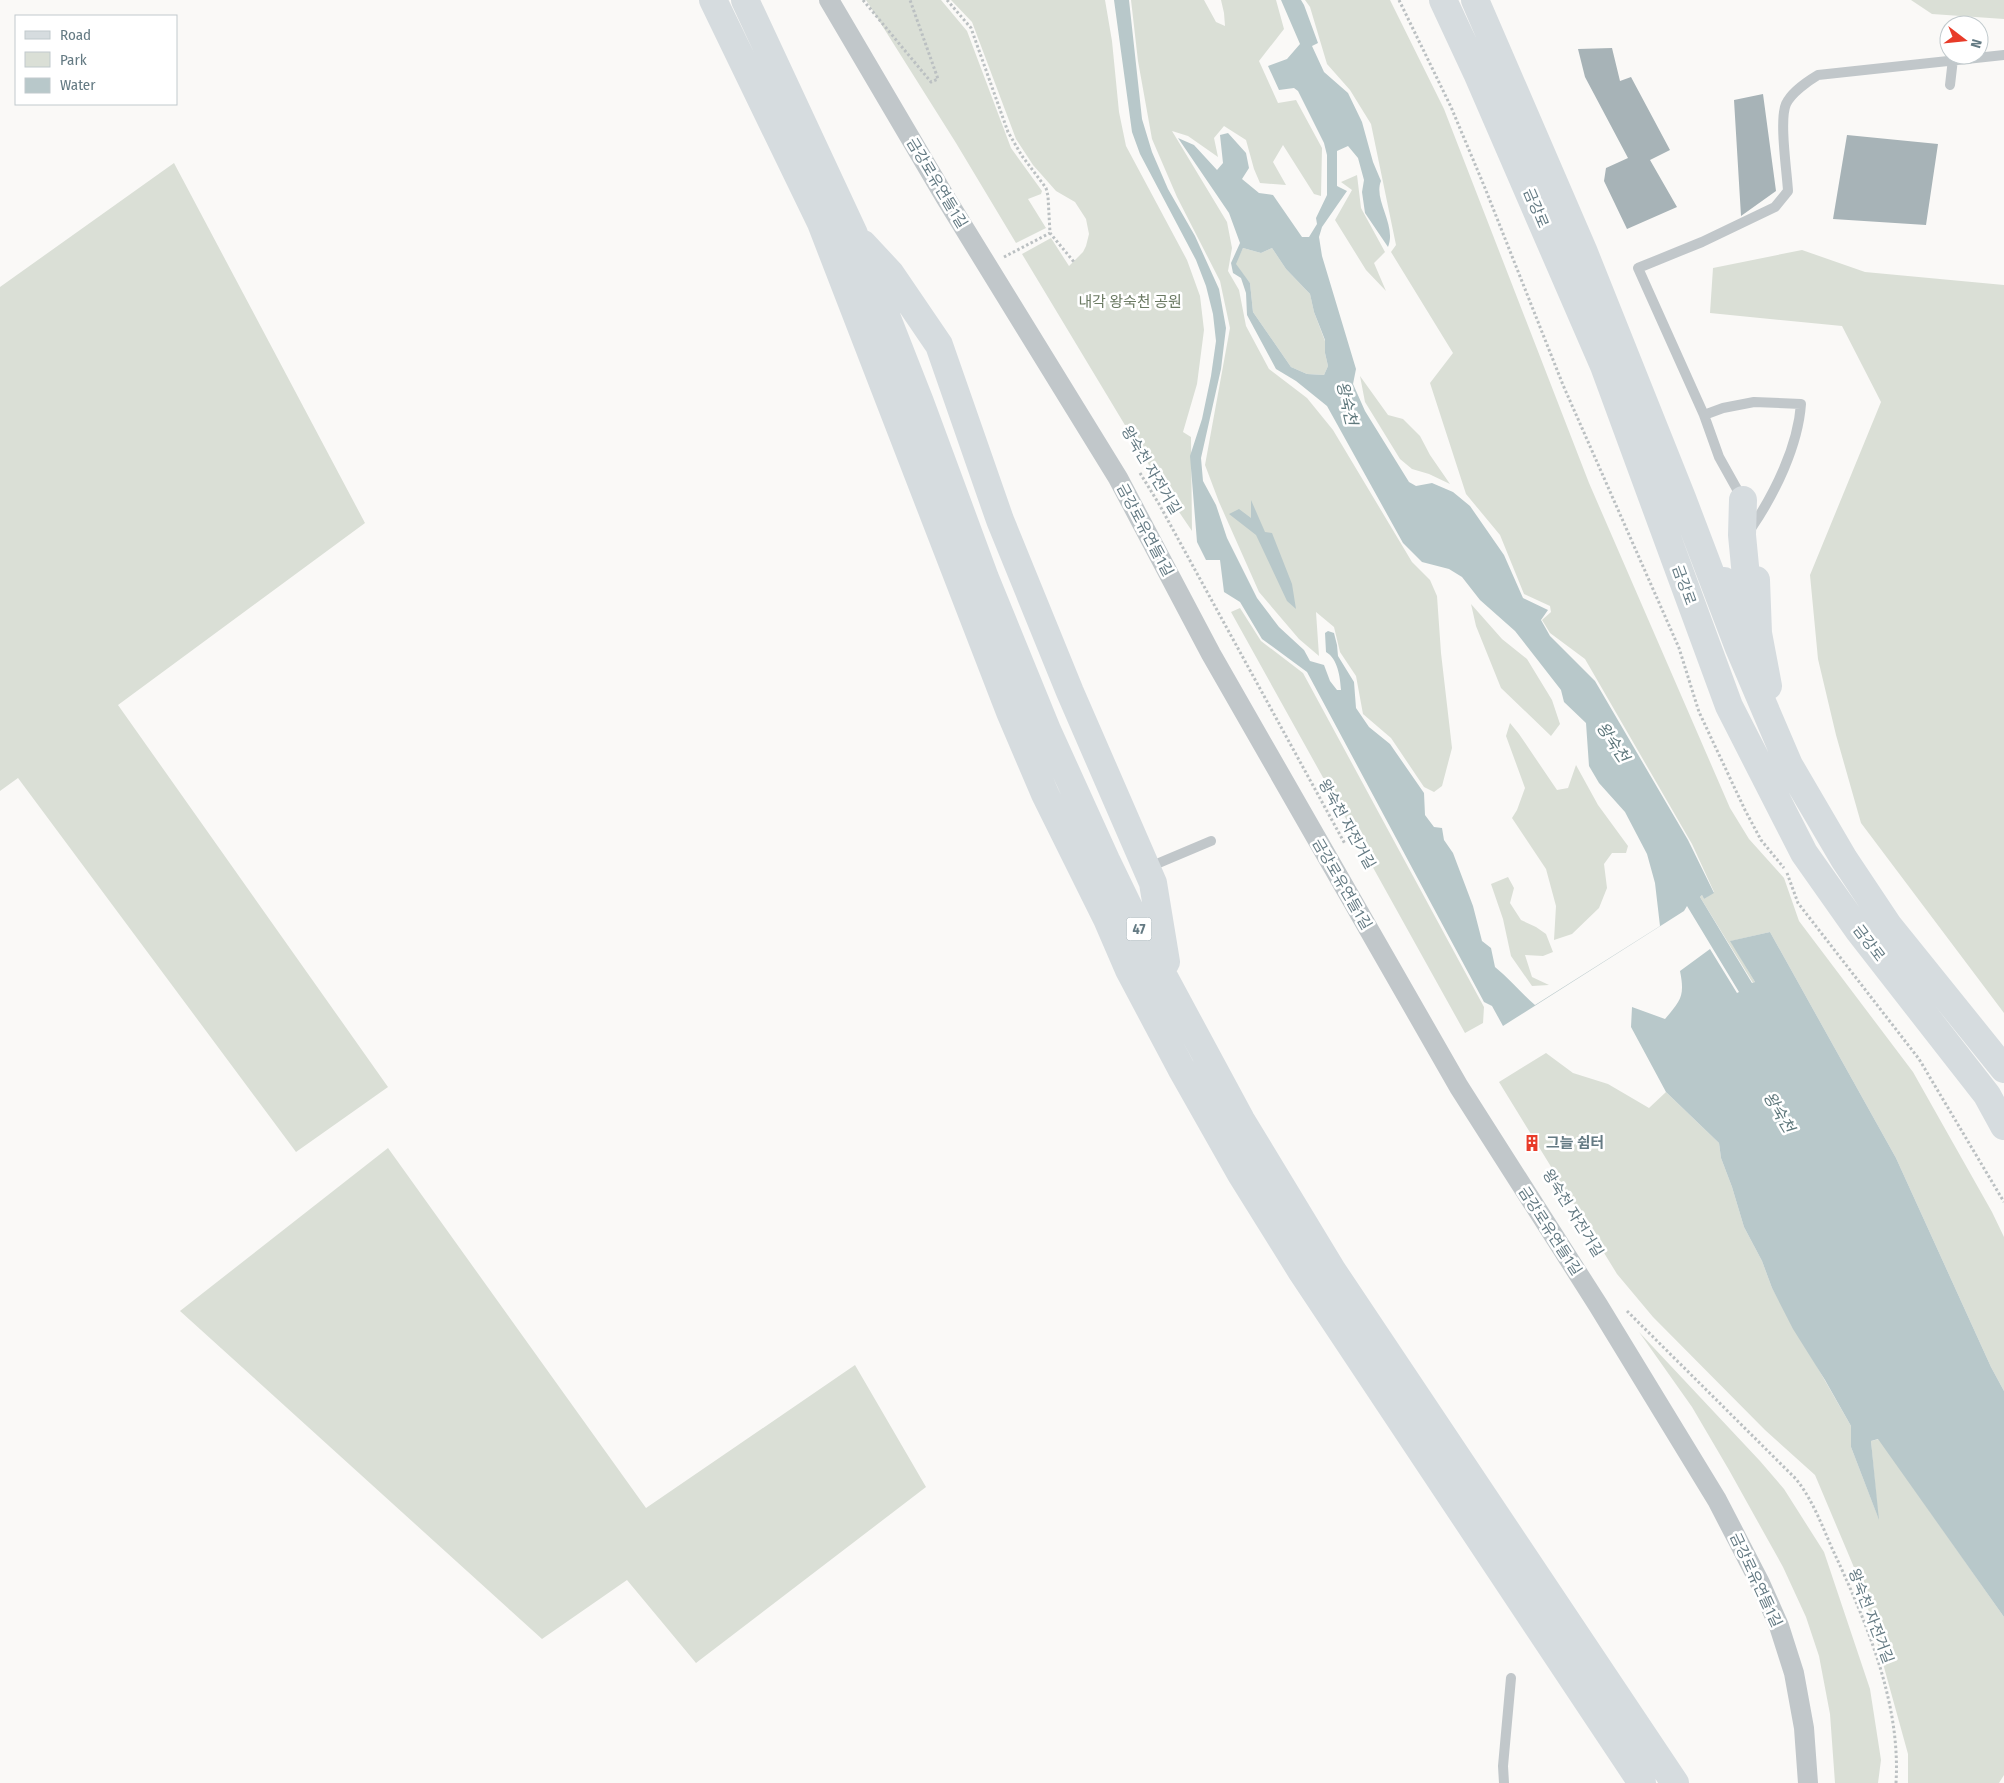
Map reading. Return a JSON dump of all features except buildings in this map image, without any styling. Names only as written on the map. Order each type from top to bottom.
[{"type":"main road","name":"47","points":[[713,0],[821,223],[1010,712],[1045,794],[1107,919],[1129,970],[1241,1174],[1292,1256],[1642,1783]]},
{"type":"main road","name":"47","points":[[745,0],[854,234],[920,402],[985,578],[1047,730],[1106,860],[1172,993],[1241,1120],[1332,1270],[1675,1783]]},
{"type":"main road","name":"금강로","points":[[1443,0],[1477,73],[1604,366],[1729,706],[1741,731],[1804,853],[1859,931],[1987,1096],[2004,1126]]},
{"type":"main road","name":"금강로","points":[[1474,0],[1583,250],[1739,648],[1789,765],[1844,859],[1888,925],[2004,1069]]},
{"type":"main road","points":[[854,234],[890,273],[939,345],[1000,520],[1070,692],[1153,883],[1172,993]]},
{"type":"main road","points":[[1583,250],[1664,420],[1720,565],[1726,591],[1736,609],[1745,603],[1746,586],[1742,535],[1743,500]]},
{"type":"main road","points":[[1752,527],[1758,633],[1764,672],[1771,696],[1844,859]]},
{"type":"street","name":"금강로유연들1길","points":[[829,0],[945,197],[1118,478],[1210,654],[1459,1087],[1598,1305],[1717,1500],[1760,1583],[1779,1626],[1794,1674],[1804,1728],[1808,1783]]},
{"type":"lane","points":[[1989,56],[2004,55]]},
{"type":"lane","points":[[1743,500],[1720,457],[1704,415],[1638,268],[1702,242],[1775,207],[1788,191],[1784,122],[1786,104],[1805,83],[1818,75],[1939,62]]},
{"type":"lane","points":[[1950,85],[1952,65]]},
{"type":"lane","points":[[1704,415],[1723,408],[1754,402],[1801,404],[1800,419],[1774,491],[1752,527]]},
{"type":"lane","points":[[1146,869],[1211,841]]},
{"type":"lane","points":[[1504,1783],[1502,1766],[1510,1678]]},
{"type":"path","points":[[863,0],[932,82],[938,79],[910,0]]},
{"type":"path","points":[[947,0],[971,28],[1008,132],[1022,156],[1046,188],[1050,234],[1074,262]]},
{"type":"path","points":[[1004,257],[1050,234]]},
{"type":"path","name":"왕숙천 자전거길","points":[[1139,471],[1169,521],[1347,848]]},
{"type":"path","name":"왕숙천 자전거길","points":[[1625,1310],[1675,1357],[1796,1479],[1811,1501],[1838,1560],[1870,1640],[1886,1690],[1896,1756],[1896,1783]]},
{"type":"green space","points":[[866,0],[941,0],[967,31],[1011,148],[1042,191],[1041,194],[1028,199],[1046,228],[1016,243]]},
{"type":"green space","name":"내각 왕숙천 공원","points":[[951,0],[1105,0],[1112,41],[1119,112],[1126,146],[1187,260],[1200,296],[1204,330],[1197,384],[1183,432],[1191,437],[1192,531],[1164,490],[1022,254],[1051,238],[1069,266],[1083,252],[1086,246],[1089,234],[1086,219],[1075,202],[1056,191],[1033,165],[1016,139],[972,22]]},
{"type":"green space","points":[[1131,0],[1204,0],[1216,22],[1225,26],[1221,0],[1276,0],[1284,29],[1259,61],[1278,103],[1296,100],[1322,148],[1321,196],[1314,194],[1283,145],[1273,162],[1286,185],[1260,183],[1246,140],[1224,126],[1214,138],[1218,157],[1188,136],[1172,131],[1227,222],[1232,248],[1228,271],[1239,290],[1246,326],[1269,369],[1307,398],[1333,430],[1412,562],[1430,580],[1437,596],[1441,653],[1452,748],[1442,786],[1434,792],[1424,787],[1391,738],[1363,714],[1356,676],[1340,652],[1334,627],[1316,612],[1319,656],[1299,639],[1259,592],[1219,502],[1205,465],[1230,328],[1220,281],[1177,197],[1152,139],[1138,61]]},
{"type":"green space","points":[[1305,0],[1390,0],[1444,109],[1589,483],[1730,808],[1749,839],[1784,878],[1799,921],[1913,1072],[1992,1212],[2004,1237],[2004,1391],[1991,1367],[1896,1158],[1770,932],[1731,941],[1755,982],[1753,983],[1700,897],[1702,895],[1704,899],[1714,892],[1692,844],[1585,659],[1550,633],[1542,620],[1551,612],[1550,606],[1524,594],[1500,535],[1466,494],[1430,383],[1453,353],[1391,252],[1396,245],[1371,124],[1350,90],[1327,64],[1310,7]]},
{"type":"green space","points":[[1911,0],[2004,0],[2004,19],[1989,18],[1989,15],[1932,14]]},
{"type":"green space","points":[[174,163],[365,523],[118,705],[388,1087],[296,1152],[18,778],[0,791],[0,287]]},
{"type":"green space","points":[[1357,175],[1361,208],[1385,252],[1374,263],[1386,291],[1366,270],[1335,220],[1352,190],[1341,182]]},
{"type":"green space","points":[[1243,248],[1261,253],[1272,248],[1286,269],[1310,294],[1314,312],[1325,341],[1328,366],[1324,375],[1307,374],[1291,367],[1253,312],[1250,283],[1235,264]]},
{"type":"green space","points":[[1802,250],[1865,272],[2004,285],[2004,1013],[1861,823],[1836,735],[1818,659],[1810,575],[1881,402],[1842,326],[1710,313],[1713,268]]},
{"type":"green space","points":[[1360,376],[1388,415],[1403,419],[1420,436],[1430,455],[1450,484],[1429,474],[1412,469],[1400,459],[1365,402]]},
{"type":"green space","points":[[1471,604],[1502,639],[1527,659],[1552,700],[1560,724],[1551,736],[1501,688],[1476,626]]},
{"type":"green space","points":[[1240,608],[1261,641],[1303,673],[1484,1007],[1483,1023],[1465,1033],[1231,612]]},
{"type":"green space","points":[[1510,723],[1557,790],[1568,788],[1576,765],[1598,805],[1628,846],[1626,853],[1612,853],[1604,864],[1607,888],[1599,908],[1572,934],[1554,940],[1556,906],[1546,869],[1512,818],[1525,788],[1506,736]]},
{"type":"green space","points":[[1508,877],[1514,888],[1510,903],[1521,920],[1546,934],[1553,952],[1543,956],[1525,955],[1532,977],[1549,985],[1532,986],[1511,956],[1503,919],[1491,884]]},
{"type":"green space","points":[[1546,1053],[1573,1073],[1608,1084],[1649,1108],[1666,1092],[1719,1143],[1721,1158],[1744,1227],[1762,1261],[1772,1288],[1851,1426],[1851,1447],[1878,1517],[1871,1441],[1879,1439],[2004,1617],[2004,1775],[1999,1783],[1908,1783],[1908,1754],[1861,1584],[1815,1475],[1765,1430],[1653,1317],[1617,1274],[1499,1082]]},
{"type":"green space","points":[[388,1148],[646,1508],[855,1365],[926,1487],[696,1663],[627,1580],[542,1639],[180,1311]]},
{"type":"green space","points":[[1639,1332],[1784,1489],[1824,1552],[1870,1689],[1881,1760],[1878,1783],[1835,1783],[1830,1714],[1819,1656],[1806,1617],[1783,1567],[1729,1470],[1692,1407]]},
{"type":"water","name":"왕숙천","points":[[1114,0],[1129,0],[1142,119],[1152,152],[1168,189],[1195,236],[1219,289],[1226,328],[1221,369],[1201,458],[1203,481],[1216,505],[1227,538],[1257,598],[1279,627],[1304,650],[1310,661],[1324,665],[1330,681],[1337,690],[1341,690],[1336,664],[1326,652],[1325,633],[1328,631],[1334,633],[1338,656],[1354,682],[1356,708],[1369,727],[1390,744],[1424,793],[1425,815],[1434,827],[1442,828],[1444,840],[1453,853],[1473,906],[1482,941],[1491,948],[1495,967],[1535,1005],[1660,926],[1655,883],[1647,854],[1625,812],[1599,783],[1589,766],[1586,723],[1564,702],[1561,690],[1515,631],[1480,600],[1462,577],[1449,569],[1422,562],[1403,543],[1327,406],[1296,381],[1276,369],[1247,315],[1246,293],[1241,278],[1233,273],[1231,263],[1240,243],[1229,213],[1178,138],[1194,145],[1217,170],[1223,163],[1220,135],[1228,133],[1246,153],[1249,168],[1242,179],[1259,193],[1273,195],[1302,237],[1309,237],[1317,224],[1316,218],[1327,195],[1327,155],[1324,143],[1298,91],[1294,88],[1279,90],[1268,66],[1287,59],[1300,44],[1281,0],[1301,0],[1318,43],[1312,46],[1324,72],[1348,93],[1362,122],[1373,162],[1381,181],[1379,188],[1380,196],[1390,230],[1388,247],[1365,213],[1362,192],[1364,180],[1358,158],[1348,146],[1337,151],[1337,186],[1347,191],[1322,227],[1319,237],[1322,256],[1356,369],[1353,384],[1365,411],[1409,482],[1416,486],[1432,483],[1453,492],[1470,506],[1504,555],[1523,598],[1548,610],[1541,620],[1550,636],[1595,681],[1688,840],[1714,893],[1704,899],[1702,895],[1700,897],[1752,983],[1755,982],[1730,941],[1770,932],[1896,1158],[1991,1367],[2004,1391],[2004,1617],[1878,1439],[1871,1441],[1879,1520],[1851,1447],[1851,1426],[1793,1329],[1772,1288],[1762,1261],[1744,1227],[1721,1158],[1719,1143],[1666,1092],[1631,1027],[1632,1007],[1665,1019],[1675,1007],[1682,992],[1680,971],[1710,949],[1737,993],[1739,992],[1687,906],[1684,911],[1503,1026],[1492,1006],[1484,1002],[1307,672],[1262,639],[1240,602],[1224,592],[1220,560],[1206,560],[1197,542],[1190,456],[1202,419],[1211,376],[1216,341],[1213,314],[1206,286],[1196,260],[1140,154],[1132,132]],"holes":[[[1243,248],[1261,253],[1272,248],[1286,269],[1310,294],[1314,312],[1325,340],[1328,366],[1324,375],[1307,374],[1291,367],[1253,312],[1250,283],[1236,264]]]},
{"type":"water","points":[[1251,500],[1265,532],[1272,533],[1292,584],[1296,609],[1287,601],[1256,535],[1229,514],[1239,509],[1251,518]]},
{"type":"place","name":"그늘 쉼터","points":[[1532,1143]]}]
